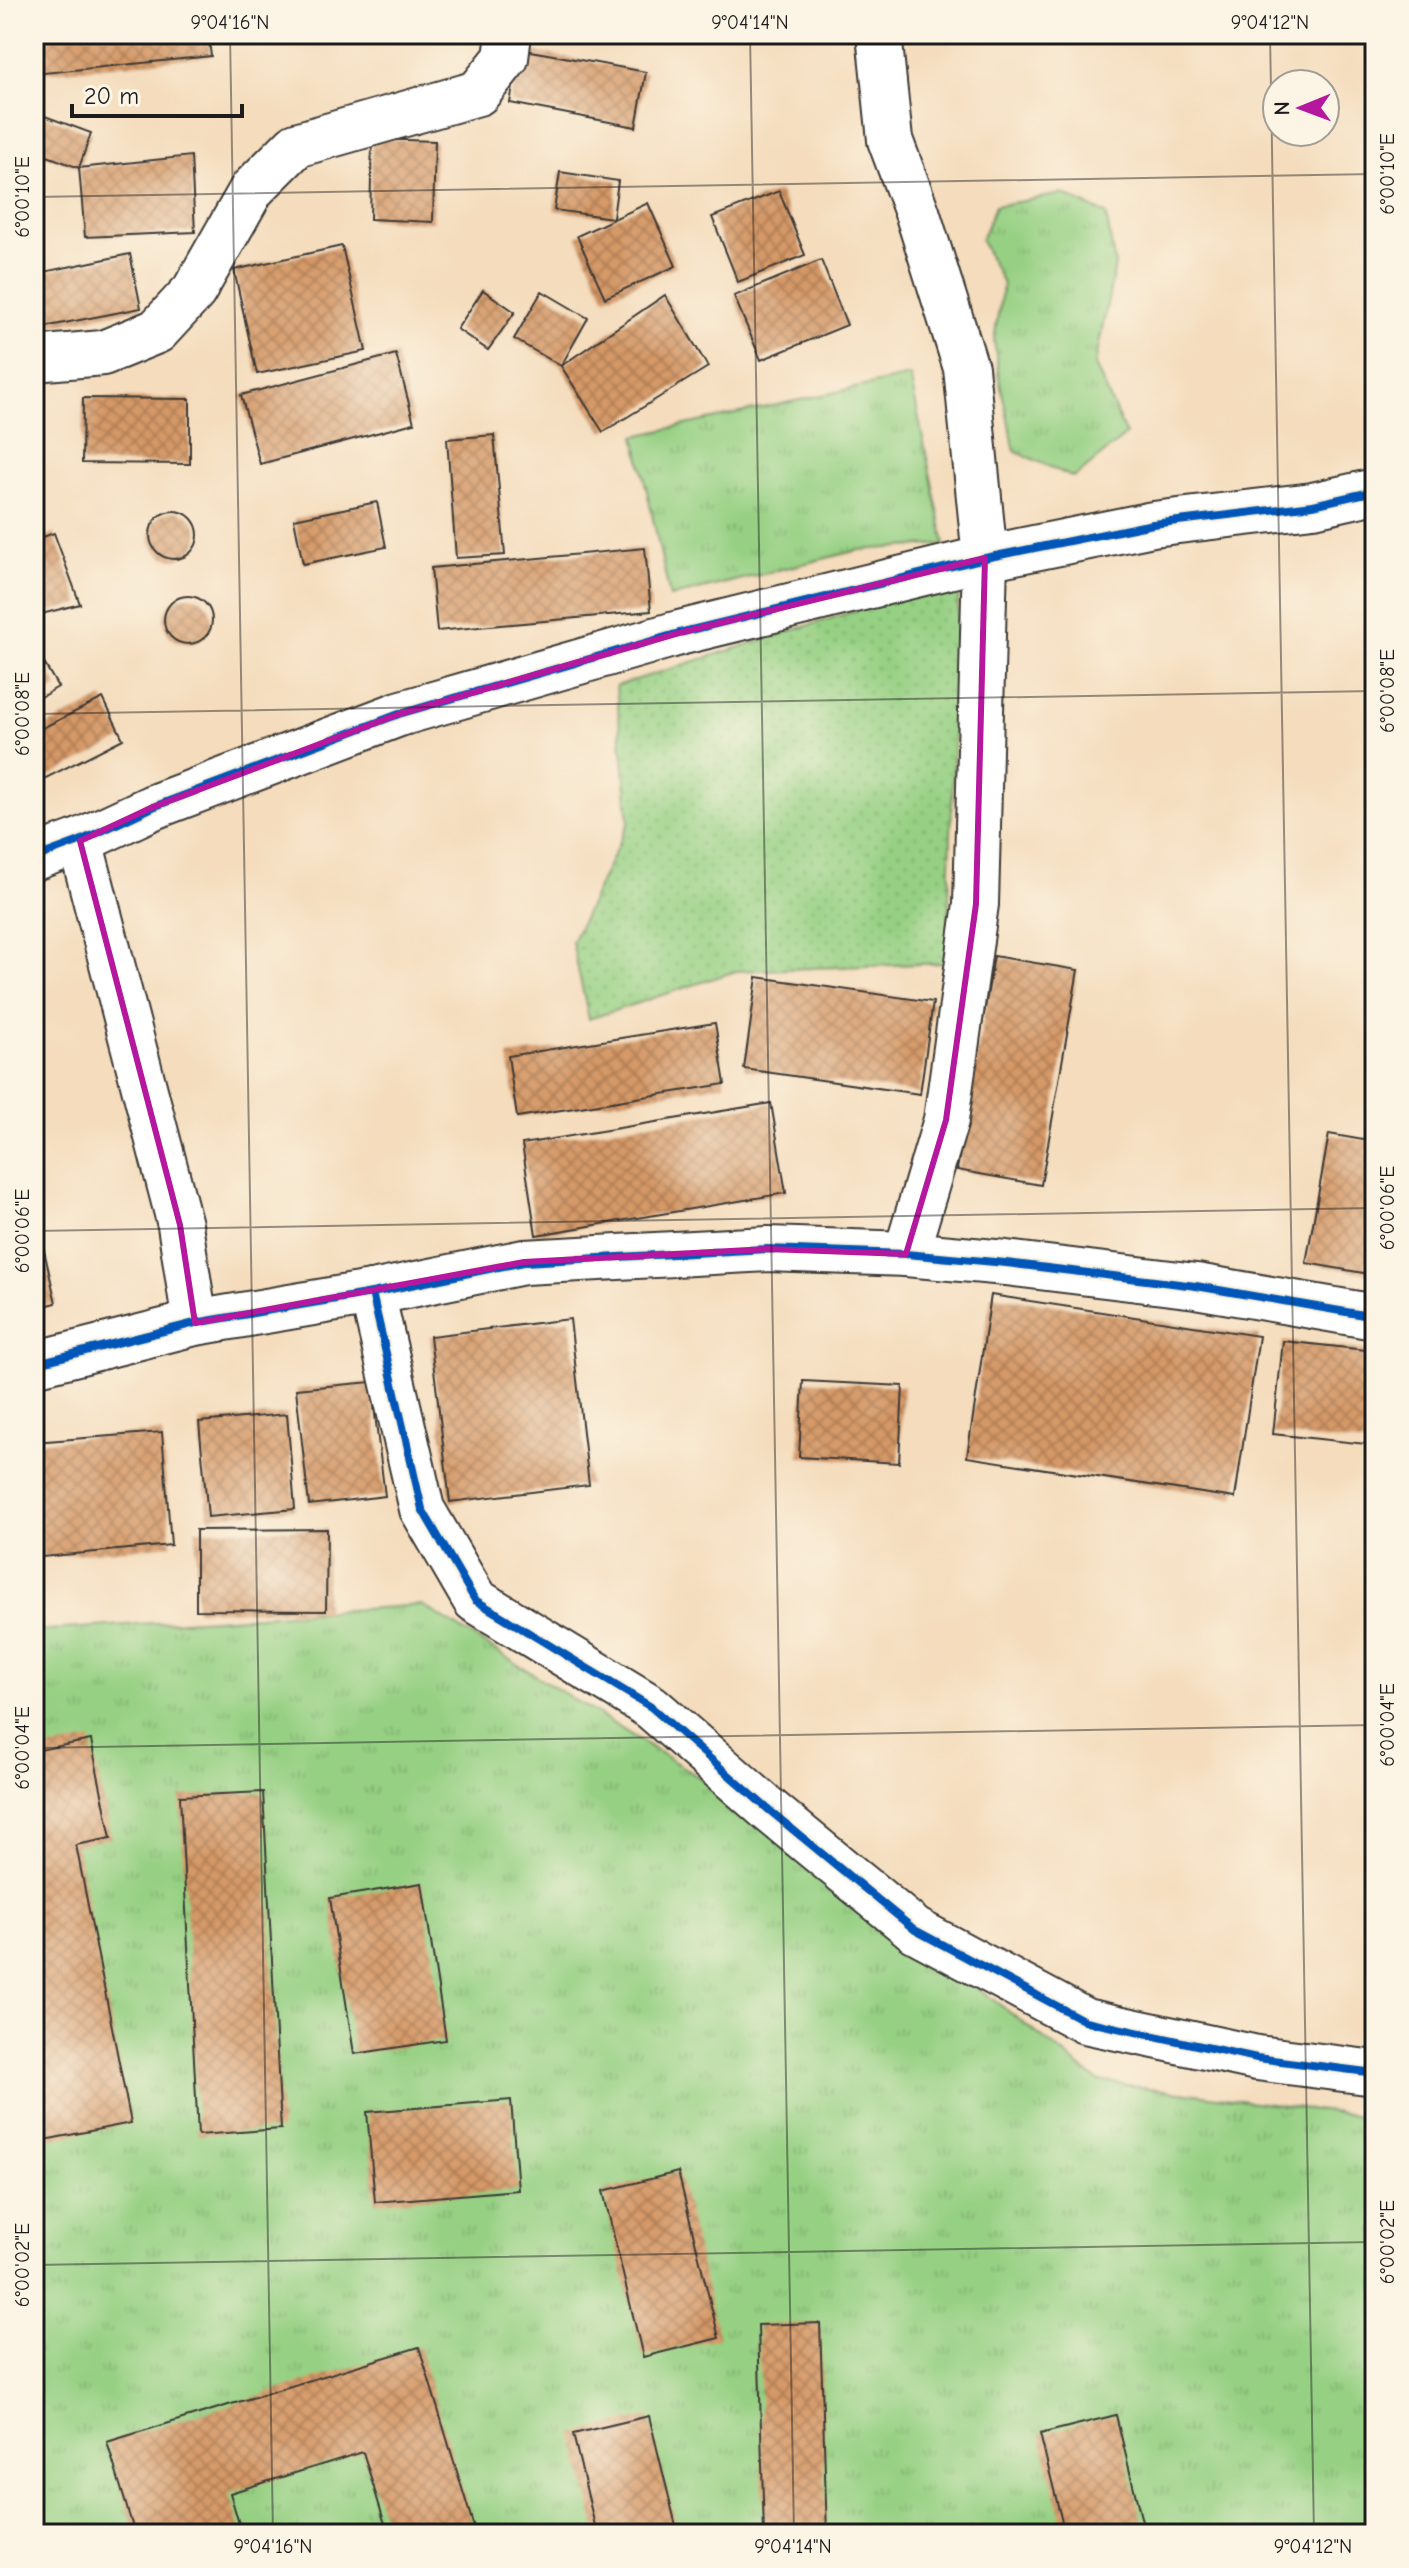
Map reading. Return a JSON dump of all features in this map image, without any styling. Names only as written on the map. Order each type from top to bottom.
[{"type":"street","points":[[34,359],[103,353],[157,331],[194,291],[252,189],[296,145],[478,93],[506,58],[509,34]]},
{"type":"street","points":[[879,34],[890,140],[918,215],[966,368],[985,558],[976,904],[946,1120],[906,1254]]},
{"type":"street","points":[[34,858],[80,841],[153,807],[399,714],[679,633],[985,558],[1153,524],[1313,505],[1375,491]]},
{"type":"street","points":[[80,841],[180,1225],[195,1323]]},
{"type":"street","points":[[34,1364],[195,1323],[372,1293],[524,1262],[768,1249],[906,1254],[1196,1286],[1375,1317]]},
{"type":"street","points":[[372,1293],[422,1509],[475,1600],[651,1707],[769,1810],[915,1930],[1085,2021],[1257,2058],[1375,2073]]},
{"type":"highlighted area","points":[[985,558],[976,904],[946,1120],[906,1254],[768,1249],[524,1262],[195,1323],[180,1225],[80,841],[153,807],[399,714],[679,633]]},
{"type":"green space","points":[[1062,194],[1106,214],[1115,265],[1095,365],[1126,435],[1074,478],[1015,451],[994,340],[1003,284],[981,240],[995,206]]},
{"type":"green space","points":[[910,376],[945,544],[859,550],[670,597],[635,436]]},
{"type":"green space","points":[[959,578],[947,963],[736,971],[589,1019],[572,942],[629,822],[616,686]]},
{"type":"green space","points":[[422,1605],[739,1802],[1098,2081],[1375,2118],[1375,2534],[34,2534],[34,1631]]},
{"type":"building","points":[[34,34],[208,34],[211,56],[34,74]]},
{"type":"building","points":[[520,49],[646,72],[636,127],[510,103]]},
{"type":"building","points":[[34,112],[91,133],[79,168],[34,151]]},
{"type":"building","points":[[372,139],[435,141],[433,222],[370,219]]},
{"type":"building","points":[[191,156],[195,232],[85,237],[79,168]]},
{"type":"building","points":[[560,172],[618,181],[613,218],[554,210]]},
{"type":"building","points":[[779,191],[805,255],[738,282],[712,217]]},
{"type":"building","points":[[648,203],[676,266],[605,298],[577,236]]},
{"type":"building","points":[[342,246],[366,351],[257,374],[234,270]]},
{"type":"building","points":[[130,254],[141,308],[34,329],[34,274]]},
{"type":"building","points":[[821,260],[847,325],[761,360],[734,296]]},
{"type":"building","points":[[483,290],[515,312],[488,350],[457,329]]},
{"type":"building","points":[[542,291],[588,318],[561,366],[514,339]]},
{"type":"building","points":[[665,295],[708,367],[603,432],[561,366]]},
{"type":"building","points":[[396,354],[414,423],[260,464],[241,395]]},
{"type":"building","points":[[83,398],[190,399],[190,464],[82,463]]},
{"type":"building","points":[[494,435],[505,555],[456,558],[447,439]]},
{"type":"building","points":[[377,502],[386,547],[303,564],[294,519]]},
{"type":"building","points":[[174,511],[191,518],[198,535],[191,552],[174,559],[157,552],[150,535],[157,518]]},
{"type":"building","points":[[54,533],[80,604],[34,616],[34,540]]},
{"type":"building","points":[[645,548],[651,611],[437,631],[431,568]]},
{"type":"building","points":[[188,596],[205,603],[212,620],[205,637],[188,644],[171,637],[164,620],[171,603]]},
{"type":"building","points":[[34,646],[58,687],[34,701]]},
{"type":"building","points":[[103,698],[123,739],[36,783],[34,732]]},
{"type":"building","points":[[994,956],[1078,970],[1041,1185],[957,1170]]},
{"type":"building","points":[[757,977],[933,1002],[920,1094],[744,1069]]},
{"type":"building","points":[[715,1023],[725,1084],[517,1117],[508,1056]]},
{"type":"building","points":[[771,1103],[786,1193],[536,1235],[522,1144]]},
{"type":"building","points":[[1329,1134],[1375,1142],[1375,1275],[1306,1263]]},
{"type":"building","points":[[38,1224],[56,1303],[34,1309],[34,1225]]},
{"type":"building","points":[[991,1295],[1259,1336],[1235,1498],[967,1457]]},
{"type":"building","points":[[570,1319],[589,1485],[450,1502],[430,1336]]},
{"type":"building","points":[[1283,1341],[1375,1351],[1375,1445],[1273,1434]]},
{"type":"building","points":[[803,1381],[903,1386],[899,1463],[799,1457]]},
{"type":"building","points":[[371,1382],[385,1496],[309,1505],[296,1389]]},
{"type":"building","points":[[287,1414],[295,1509],[208,1517],[199,1422]]},
{"type":"building","points":[[162,1432],[171,1545],[42,1557],[34,1442]]},
{"type":"building","points":[[327,1529],[326,1611],[196,1610],[196,1530]]},
{"type":"building","points":[[91,1740],[111,1838],[76,1845],[131,2123],[34,2142],[34,1751]]},
{"type":"building","points":[[263,1792],[281,2129],[198,2135],[180,1796]]},
{"type":"building","points":[[422,1883],[446,2040],[354,2054],[330,1898]]},
{"type":"building","points":[[511,2100],[518,2190],[375,2202],[367,2112]]},
{"type":"building","points":[[678,2172],[719,2338],[643,2357],[603,2191]]},
{"type":"building","points":[[820,2323],[827,2534],[764,2534],[758,2325]]},
{"type":"building","points":[[419,2347],[476,2534],[388,2534],[363,2452],[230,2493],[242,2534],[135,2534],[107,2442]]},
{"type":"building","points":[[1116,2415],[1145,2534],[1065,2534],[1040,2434]]},
{"type":"building","points":[[649,2416],[678,2534],[597,2534],[573,2434]]},
{"type":"cycle path","points":[[34,858],[80,841],[153,807],[399,714],[679,633],[985,558],[1153,524],[1313,505],[1375,491]]},
{"type":"cycle path","points":[[34,1364],[195,1323],[372,1293],[524,1262],[768,1249],[906,1254],[1006,1263],[1196,1286],[1375,1317]]},
{"type":"cycle path","points":[[372,1293],[422,1509],[475,1600],[651,1707],[769,1810],[915,1930],[1085,2021],[1257,2058],[1375,2073]]}]
